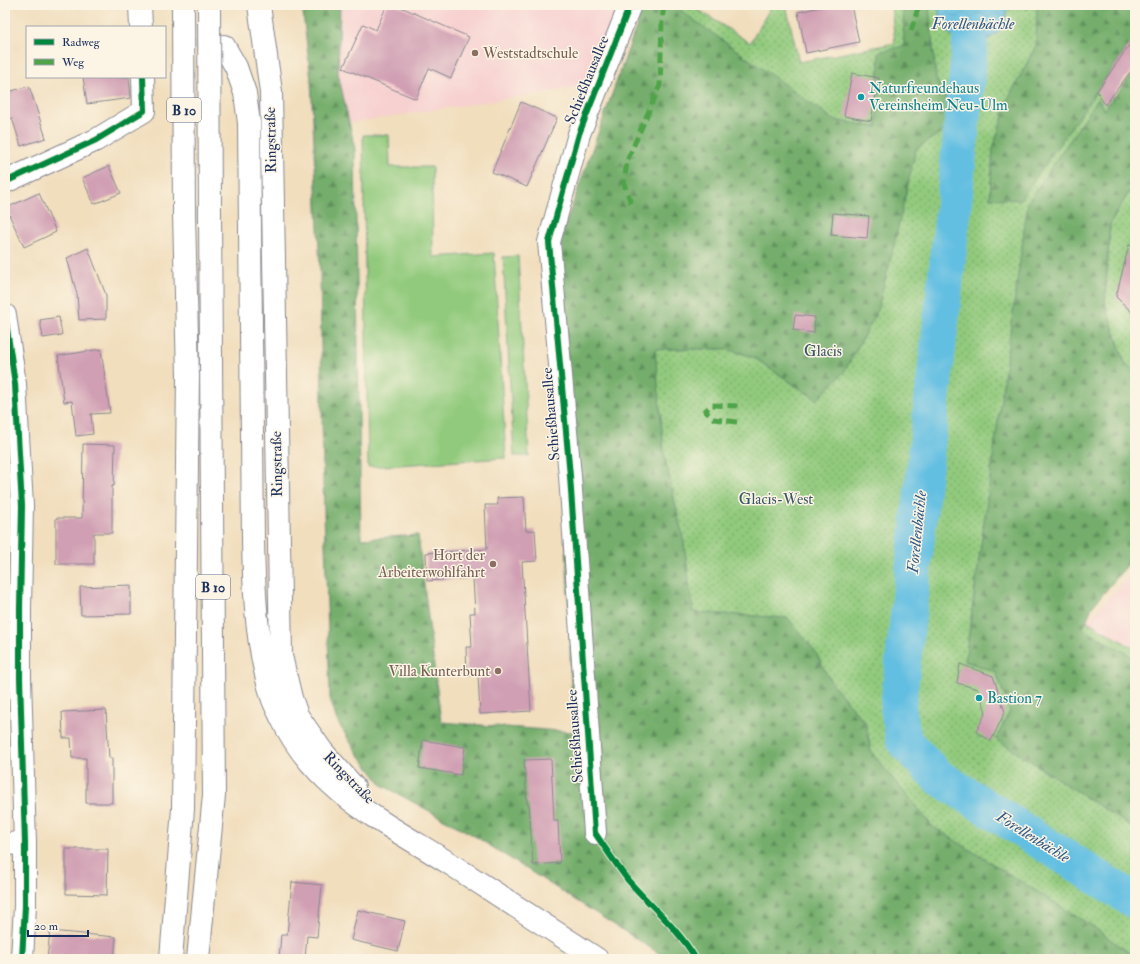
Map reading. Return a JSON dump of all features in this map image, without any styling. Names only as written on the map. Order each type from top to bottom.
[{"type":"main road","points":[[140,5],[141,26]]},
{"type":"main road","name":"B 10","points":[[171,959],[183,809],[188,376],[184,214],[183,5]]},
{"type":"main road","name":"B 10","points":[[198,959],[214,795],[209,5]]},
{"type":"main road","name":"Ringstraße","points":[[259,5],[270,92],[281,656],[291,698],[297,715],[322,751],[363,796],[442,859]]},
{"type":"main road","name":"Schießhausallee","points":[[595,833],[570,476],[549,242],[579,134],[630,5]]},
{"type":"main road","name":"Ringstraße","points":[[224,46],[236,67],[244,93],[249,123],[252,538],[255,602],[261,654],[272,698],[288,732],[307,758],[339,792],[376,819],[442,859],[597,959]]},
{"type":"main road","points":[[5,182],[96,140],[144,111],[143,78]]},
{"type":"main road","points":[[5,315],[15,384],[22,506],[20,671],[15,844],[25,906],[22,959]]},
{"type":"shaded area","name":"Weststadtschule","points":[[340,5],[630,5],[599,84],[349,123],[338,73]]},
{"type":"shaded area","points":[[1135,570],[1135,649],[1087,621]]},
{"type":"green space","points":[[302,5],[340,5],[338,73],[355,149],[361,539],[418,535],[441,722],[573,732],[565,513],[559,242],[644,5],[673,5],[834,120],[877,127],[879,52],[904,46],[903,5],[929,5],[936,79],[958,121],[916,149],[877,312],[844,372],[817,400],[753,357],[726,349],[655,349],[664,453],[684,543],[693,612],[788,618],[815,651],[831,682],[866,724],[871,752],[932,826],[1092,926],[1135,957],[1135,959],[668,959],[473,835],[382,785],[356,751],[337,721],[330,698],[323,481],[320,270],[311,80]]},
{"type":"green space","name":"Glacis","points":[[671,5],[691,5],[750,43],[772,5],[786,5],[799,62],[895,43],[891,5],[1135,5],[1135,14],[1092,173],[1052,554],[1087,621],[1135,649],[1135,959],[750,959],[589,343]]},
{"type":"green space","points":[[1037,5],[1135,5],[1135,51],[1129,45],[1020,200],[990,198],[993,149],[1008,99],[1036,46]]},
{"type":"green space","points":[[1135,70],[1135,182],[1110,224],[1105,303],[1124,361],[1135,373],[1135,556],[1092,607],[1083,629],[1135,658],[1135,829],[996,739],[1010,711],[996,672],[965,661],[1028,202],[1098,99],[1104,110]]},
{"type":"green space","points":[[363,135],[389,135],[390,167],[432,167],[433,257],[494,253],[506,458],[368,467]]},
{"type":"green space","points":[[1135,182],[1135,373],[1124,361],[1105,303],[1110,224]]},
{"type":"green space","points":[[518,256],[529,456],[514,456],[503,257]]},
{"type":"water","name":"Forellenbächle","points":[[939,5],[1006,5],[1005,20],[998,32],[988,39],[975,42],[962,41],[950,34],[942,22]]},
{"type":"building","points":[[387,5],[396,5],[469,37],[451,78],[429,68],[416,99],[343,68],[363,24],[376,30]]},
{"type":"building","points":[[829,5],[851,5],[859,42],[806,53],[798,12]]},
{"type":"building","points":[[1135,37],[1135,66],[1105,105],[1097,91]]},
{"type":"building","name":"Naturfreundehaus Vereinsheim Neu-Ulm","points":[[852,73],[879,78],[871,121],[844,116]]},
{"type":"building","points":[[83,78],[129,78],[131,98],[87,104]]},
{"type":"building","points":[[29,86],[46,138],[21,146],[12,118],[5,120],[5,93]]},
{"type":"building","points":[[521,102],[557,118],[527,187],[492,172]]},
{"type":"building","points":[[109,166],[121,193],[94,204],[82,178]]},
{"type":"building","points":[[39,193],[56,232],[24,247],[6,208]]},
{"type":"building","points":[[833,213],[869,216],[867,238],[831,235]]},
{"type":"building","points":[[1129,245],[1135,246],[1135,315],[1116,297]]},
{"type":"building","points":[[88,248],[106,295],[106,319],[79,320],[77,294],[67,258]]},
{"type":"building","points":[[795,315],[815,317],[814,333],[793,330]]},
{"type":"building","points":[[59,317],[62,335],[43,338],[40,320]]},
{"type":"building","points":[[101,349],[110,413],[91,414],[93,434],[76,436],[72,401],[64,402],[58,356]]},
{"type":"building","points":[[83,444],[115,445],[114,486],[112,486],[112,533],[94,533],[94,564],[56,564],[56,518],[82,518]]},
{"type":"building","points":[[524,497],[526,531],[535,530],[537,561],[522,562],[531,711],[480,714],[478,675],[467,676],[466,647],[472,647],[470,613],[475,613],[473,578],[427,581],[426,553],[487,549],[485,505],[498,505],[497,498]]},
{"type":"building","points":[[131,585],[131,614],[81,615],[80,587]]},
{"type":"building","points":[[960,664],[993,676],[1005,712],[991,741],[976,732],[986,712],[978,689],[957,683]]},
{"type":"building","points":[[106,710],[109,758],[112,758],[112,803],[86,803],[86,758],[72,758],[71,738],[63,738],[62,712]]},
{"type":"building","points":[[423,740],[465,747],[461,775],[419,768]]},
{"type":"building","points":[[551,759],[554,821],[558,821],[560,863],[533,865],[529,804],[527,804],[524,760]]},
{"type":"building","points":[[66,849],[108,849],[107,895],[66,894]]},
{"type":"building","points":[[292,882],[322,885],[317,937],[307,936],[305,959],[279,959],[281,935],[287,935]]},
{"type":"building","points":[[358,910],[405,921],[398,951],[351,940]]},
{"type":"building","points":[[50,931],[116,937],[114,959],[47,959]]},
{"type":"waterway","name":"Forellenbächle","points":[[970,43],[954,203],[898,707],[904,741],[937,776],[1135,901]]},
{"type":"marked path","points":[[631,203],[624,184],[627,161],[660,85],[664,5]]},
{"type":"marked path","points":[[911,31],[919,5]]},
{"type":"marked path","points":[[737,422],[714,419],[705,411],[712,405],[739,406]]},
{"type":"cycle path","points":[[630,5],[579,134],[549,242],[570,476],[595,833],[627,879],[681,937],[696,959]]},
{"type":"cycle path","points":[[5,182],[96,140],[144,111],[143,78]]},
{"type":"cycle path","points":[[5,315],[15,384],[22,506],[20,678],[25,843],[25,906],[22,959]]},
{"type":"place","name":"Weststadtschule","points":[[475,53]]},
{"type":"place","name":"Naturfreundehaus Vereinsheim Neu-Ulm","points":[[861,97]]},
{"type":"place","name":"Hort der Arbeiterwohlfahrt","points":[[493,564]]},
{"type":"place","name":"Villa Kunterbunt","points":[[498,671]]},
{"type":"place","name":"Bastion 7","points":[[979,698]]},
{"type":"park label","name":"Glacis-West","points":[[776,499]]}]
